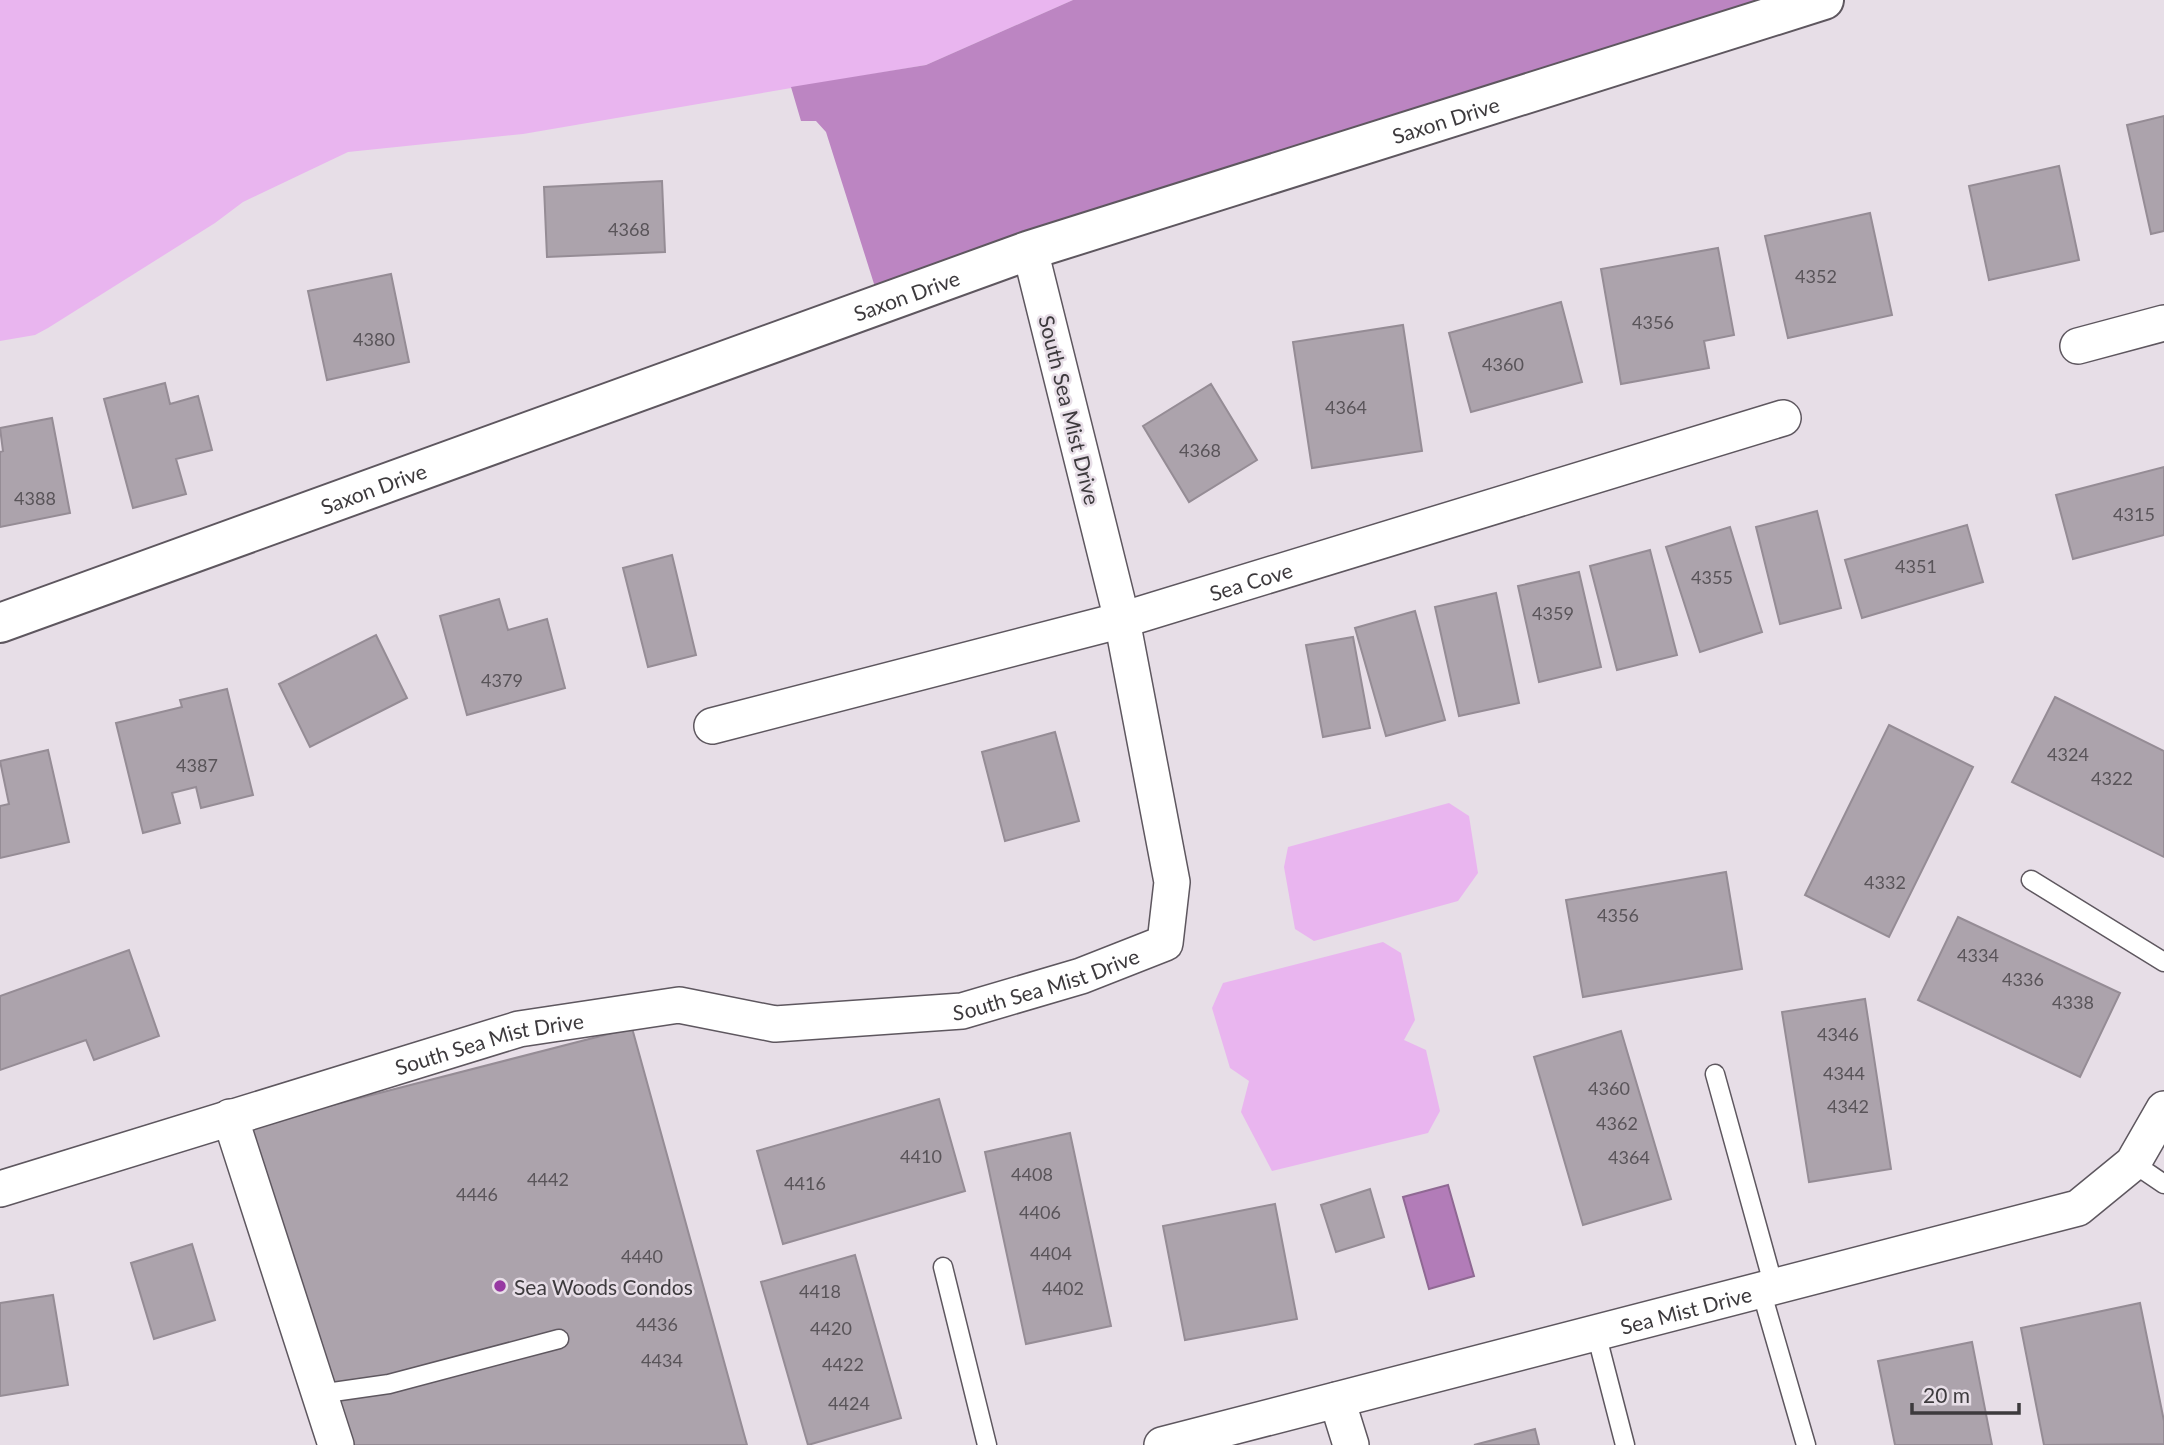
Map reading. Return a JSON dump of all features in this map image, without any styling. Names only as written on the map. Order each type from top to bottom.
[{"type":"street","name":"Saxon Drive","points":[[0,623],[1030,250],[1824,0]]},
{"type":"street","name":"South Sea Mist Drive","points":[[0,1189],[519,1029],[679,1005],[775,1024],[962,1011],[1081,976],[1165,943],[1172,882],[1122,620],[1030,250]]},
{"type":"street","points":[[2078,346],[2164,323]]},
{"type":"street","name":"Sea Cove","points":[[712,726],[1122,620],[1783,418]]},
{"type":"street","name":"Sea Mist Drive","points":[[1162,1445],[2078,1208],[2133,1163],[2164,1109]]},
{"type":"street","points":[[230,1117],[336,1445]]},
{"type":"street","points":[[1337,1399],[1351,1445]]},
{"type":"lane","points":[[2031,880],[2164,962]]},
{"type":"lane","points":[[1715,1073],[1806,1445]]},
{"type":"lane","points":[[2133,1163],[2164,1184]]},
{"type":"lane","points":[[943,1267],[987,1445]]},
{"type":"lane","points":[[1596,1333],[1625,1445]]},
{"type":"lane","points":[[319,1394],[389,1384],[559,1339]]},
{"type":"shaded area","points":[[0,0],[1073,0],[926,65],[523,134],[348,152],[243,202],[215,223],[48,328],[35,335],[0,341]]},
{"type":"shaded area","points":[[1073,0],[1761,0],[875,287],[826,132],[816,121],[801,121],[791,87],[926,65]]},
{"type":"shaded area","points":[[1449,803],[1469,816],[1478,873],[1458,901],[1314,941],[1295,929],[1284,867],[1288,847]]},
{"type":"shaded area","points":[[1383,942],[1401,953],[1415,1020],[1404,1040],[1426,1050],[1440,1111],[1428,1133],[1272,1171],[1241,1112],[1249,1081],[1230,1068],[1212,1008],[1223,983]]},
{"type":"shaded area","points":[[1448,1185],[1474,1276],[1429,1289],[1403,1197]]},
{"type":"building","points":[[2164,116],[2164,231],[2151,234],[2127,125]]},
{"type":"building","points":[[2059,166],[2079,260],[1989,280],[1969,186]]},
{"type":"building","points":[[662,181],[665,252],[547,257],[544,187]]},
{"type":"building","points":[[1870,213],[1892,315],[1788,338],[1765,236]]},
{"type":"building","points":[[1718,248],[1734,335],[1704,341],[1709,368],[1621,384],[1601,269]]},
{"type":"building","points":[[391,274],[409,362],[327,380],[308,291]]},
{"type":"building","points":[[1561,302],[1582,382],[1471,412],[1449,333]]},
{"type":"building","points":[[1403,325],[1422,451],[1312,468],[1293,342]]},
{"type":"building","points":[[165,383],[170,404],[198,396],[212,450],[176,459],[186,494],[133,508],[104,399]]},
{"type":"building","points":[[1211,384],[1257,460],[1189,502],[1143,426]]},
{"type":"building","points":[[52,418],[70,513],[0,527],[0,452],[3,451],[0,428]]},
{"type":"building","points":[[2164,467],[2164,535],[2073,559],[2056,495]]},
{"type":"building","points":[[1817,511],[1841,608],[1780,624],[1756,527]]},
{"type":"building","points":[[1967,525],[1983,582],[1862,618],[1845,560]]},
{"type":"building","points":[[1730,527],[1762,632],[1700,652],[1666,547]]},
{"type":"building","points":[[1650,550],[1677,655],[1617,670],[1590,566]]},
{"type":"building","points":[[672,555],[696,655],[648,667],[623,568]]},
{"type":"building","points":[[1579,572],[1601,667],[1539,682],[1518,586]]},
{"type":"building","points":[[1496,593],[1519,703],[1459,716],[1435,607]]},
{"type":"building","points":[[499,599],[508,630],[547,619],[565,688],[467,715],[440,616]]},
{"type":"building","points":[[1415,611],[1445,720],[1386,736],[1355,628]]},
{"type":"building","points":[[376,635],[407,698],[310,747],[279,684]]},
{"type":"building","points":[[1353,637],[1370,728],[1323,737],[1306,645]]},
{"type":"building","points":[[227,689],[253,795],[201,808],[196,787],[172,793],[180,823],[143,833],[116,723],[182,707],[180,700]]},
{"type":"building","points":[[2055,697],[2164,751],[2164,857],[2012,782]]},
{"type":"building","points":[[1889,725],[1973,767],[1889,937],[1805,895]]},
{"type":"building","points":[[1055,732],[1079,821],[1005,841],[982,752]]},
{"type":"building","points":[[48,750],[69,842],[0,858],[0,806],[9,804],[0,761]]},
{"type":"building","points":[[1726,872],[1742,969],[1583,997],[1566,900]]},
{"type":"building","points":[[1958,917],[2120,993],[2080,1077],[1918,1000]]},
{"type":"building","points":[[129,950],[159,1036],[94,1060],[86,1040],[0,1070],[0,996]]},
{"type":"building","points":[[1865,999],[1891,1169],[1809,1182],[1782,1012]]},
{"type":"building","name":"Sea Woods Condos","points":[[632,1028],[747,1445],[348,1445],[247,1127]]},
{"type":"building","points":[[1621,1031],[1671,1199],[1583,1225],[1534,1057]]},
{"type":"building","points":[[939,1099],[965,1191],[783,1244],[757,1151]]},
{"type":"building","points":[[1070,1133],[1111,1326],[1026,1344],[985,1152]]},
{"type":"building","points":[[1370,1189],[1384,1237],[1336,1252],[1321,1205]]},
{"type":"building","points":[[1275,1204],[1297,1319],[1185,1340],[1163,1226]]},
{"type":"building","points":[[192,1244],[215,1320],[154,1339],[131,1263]]},
{"type":"building","points":[[855,1255],[901,1418],[808,1445],[761,1282]]},
{"type":"building","points":[[53,1295],[68,1385],[0,1396],[0,1303]]},
{"type":"building","points":[[2140,1303],[2164,1421],[2164,1444],[2044,1445],[2021,1328]]},
{"type":"building","points":[[1972,1342],[1992,1445],[1895,1445],[1878,1361]]},
{"type":"building","points":[[1535,1429],[1539,1445],[1474,1445]]},
{"type":"place","name":"Sea Woods Condos","points":[[500,1286]]}]
